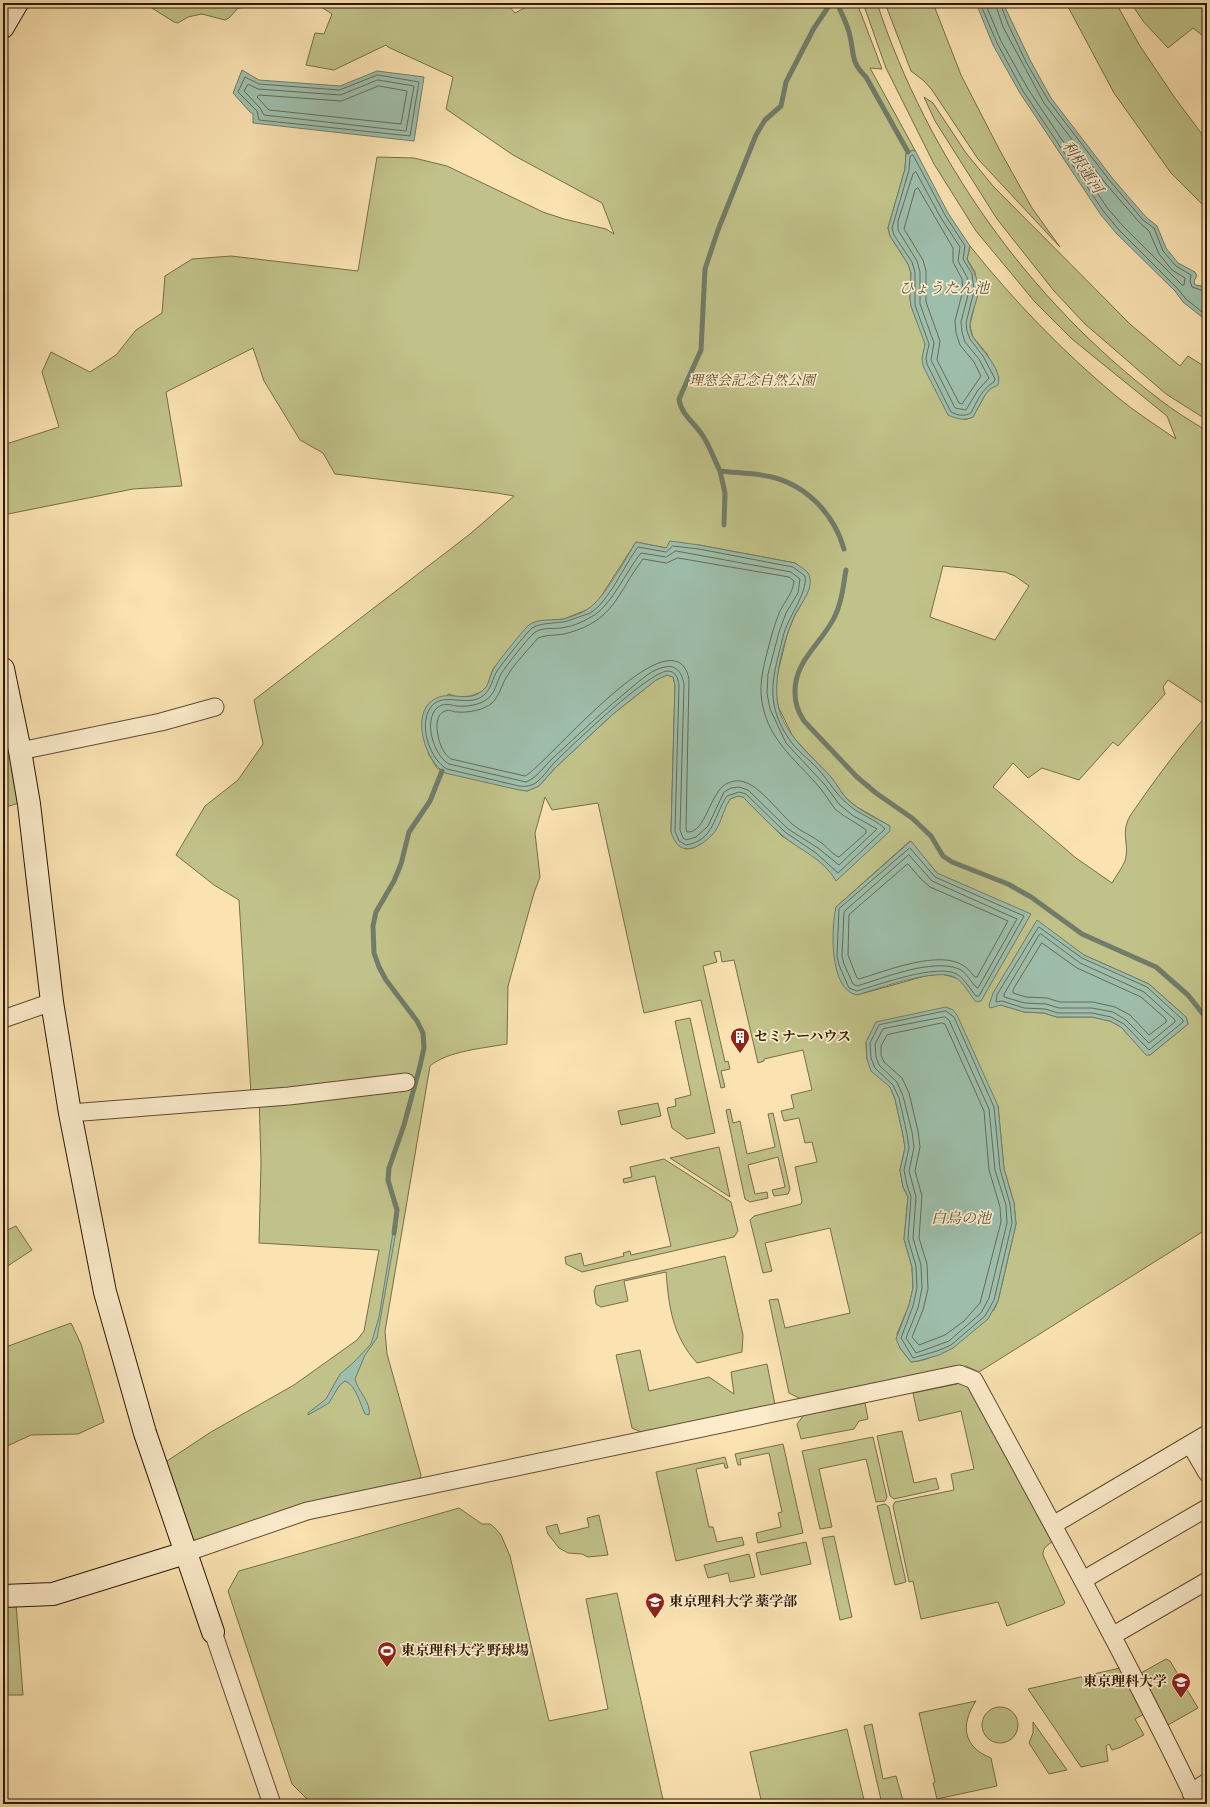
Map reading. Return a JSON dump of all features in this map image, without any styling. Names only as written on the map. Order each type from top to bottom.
[{"type":"street","points":[[3,27],[12,4]]},
{"type":"street","points":[[5,683],[20,751],[29,804],[52,1002],[70,1113],[105,1292],[145,1433],[272,1804]]},
{"type":"street","points":[[20,751],[161,722],[215,707]]},
{"type":"street","points":[[3,1019],[52,1002]]},
{"type":"street","points":[[70,1113],[289,1096],[406,1082]]},
{"type":"street","points":[[3,1596],[53,1594],[185,1553],[307,1511],[958,1374],[974,1380],[1112,1636],[1165,1737],[1194,1798],[1207,1782]]},
{"type":"street","points":[[1053,1525],[1207,1434]]},
{"type":"street","points":[[1190,1444],[1207,1473]]},
{"type":"street","points":[[1082,1580],[1207,1508]]},
{"type":"street","points":[[1112,1636],[1207,1581]]},
{"type":"green space","points":[[144,3],[250,3],[249,7],[238,8],[229,18],[225,20],[202,14],[188,17],[178,23]]},
{"type":"green space","name":"理窓会記念自然公園","points":[[315,3],[366,3],[367,5],[368,3],[506,3],[515,13],[534,3],[857,3],[882,69],[870,68],[916,152],[913,150],[906,153],[905,169],[888,228],[890,236],[908,264],[911,273],[911,306],[924,339],[930,379],[964,420],[973,417],[985,395],[999,378],[987,354],[973,337],[971,330],[970,324],[978,292],[975,272],[967,259],[970,246],[1039,325],[1096,379],[1123,402],[1176,439],[1167,416],[1072,339],[1035,302],[976,231],[934,164],[886,68],[863,3],[877,3],[898,60],[924,116],[954,170],[988,222],[1026,271],[1067,317],[1112,360],[1165,403],[1207,431],[1207,706],[1168,680],[1163,687],[1165,694],[1118,746],[1113,742],[1079,780],[1042,768],[1028,778],[1013,763],[993,787],[1076,858],[1112,883],[1125,861],[1125,834],[1127,822],[1130,816],[1167,764],[1207,715],[1207,956],[1205,961],[1207,970],[1207,1229],[979,1372],[966,1366],[801,1399],[789,1393],[769,1300],[778,1299],[785,1328],[850,1313],[830,1228],[765,1243],[772,1271],[763,1273],[750,1220],[754,1216],[801,1204],[802,1201],[795,1167],[817,1162],[812,1142],[805,1143],[799,1118],[784,1121],[781,1111],[794,1108],[791,1095],[812,1090],[803,1050],[764,1059],[764,1061],[758,1063],[734,960],[722,962],[720,951],[714,952],[717,962],[703,966],[725,1062],[728,1061],[730,1069],[721,1071],[725,1087],[721,1088],[701,1000],[644,1013],[598,803],[552,810],[545,797],[535,833],[540,877],[534,893],[508,986],[507,1044],[456,1054],[437,1061],[430,1066],[385,1331],[387,1354],[421,1475],[420,1479],[412,1482],[330,1497],[294,1507],[191,1544],[164,1463],[211,1432],[294,1385],[357,1340],[364,1331],[379,1250],[259,1243],[261,1163],[259,1094],[251,1094],[239,900],[214,885],[176,855],[205,806],[238,780],[263,744],[254,700],[470,534],[514,496],[335,474],[323,453],[300,440],[264,381],[253,348],[166,392],[182,486],[133,489],[3,515],[3,445],[59,427],[42,372],[51,352],[90,372],[116,355],[136,330],[162,313],[165,276],[192,259],[231,256],[358,271],[377,157],[414,158],[447,166],[543,212],[564,219],[606,229],[614,234],[602,203],[513,155],[446,109],[453,77],[386,45],[334,70],[306,65],[315,33],[324,34],[332,14]],"holes":[[[636,542],[666,548],[699,545],[795,563],[808,573],[806,596],[794,617],[787,635],[777,676],[776,693],[778,706],[793,737],[832,779],[846,798],[857,807],[890,826],[831,871],[813,856],[782,836],[743,797],[738,796],[730,799],[701,844],[693,848],[685,849],[671,832],[675,685],[673,677],[667,675],[656,680],[613,714],[555,768],[539,786],[527,791],[442,771],[437,768],[428,753],[448,694],[458,697],[471,696],[481,692],[487,686],[493,669],[529,625],[541,621],[564,619],[589,609],[598,601]],[[943,566],[1005,572],[1015,576],[1029,586],[995,640],[930,617]],[[910,841],[937,873],[956,978],[942,974],[925,976],[857,995],[836,907]],[[1073,948],[1084,955],[1149,984],[1186,1017],[1188,1024],[1150,1055],[1146,1054],[1121,1027],[1110,1021],[1092,1017],[1057,1017],[1044,1013],[1024,1012],[1001,1005]],[[866,1042],[998,1106],[1004,1169],[1014,1203],[1016,1224],[998,1301],[994,1310],[956,1343],[945,1350],[923,1360],[911,1362],[900,1348],[897,1334],[909,1305],[913,1288],[912,1267],[904,1239],[908,1197],[903,1187],[900,1170],[905,1148],[895,1099],[890,1087],[867,1059]]]},
{"type":"green space","points":[[885,3],[933,3],[961,75],[998,147],[1032,208],[1060,247],[978,159],[932,90],[924,81],[911,71]]},
{"type":"green space","points":[[1066,3],[1116,3],[1140,46],[1175,98],[1207,141],[1207,209],[1171,173],[1114,93]]},
{"type":"green space","points":[[1131,3],[1207,3],[1207,39],[1193,28],[1168,48],[1143,21]]},
{"type":"green space","points":[[924,97],[933,103],[966,153],[993,186],[1131,325],[1180,366],[1188,356],[1207,368],[1207,420],[1166,394],[1085,324],[1054,291],[997,219],[935,121]]},
{"type":"green space","points":[[10,747],[19,803],[3,808],[3,749]]},
{"type":"green space","points":[[690,1018],[715,1133],[687,1139],[672,1128],[667,1108],[676,1106],[675,1099],[691,1095],[675,1021]]},
{"type":"green space","points":[[658,1103],[661,1116],[621,1125],[618,1111]]},
{"type":"green space","points":[[730,1109],[733,1123],[740,1121],[747,1154],[775,1147],[768,1114],[773,1113],[790,1189],[788,1194],[774,1196],[772,1190],[785,1187],[778,1157],[748,1165],[755,1194],[767,1192],[768,1198],[750,1202],[745,1199],[726,1110]]},
{"type":"green space","points":[[719,1147],[730,1197],[670,1158]]},
{"type":"green space","points":[[664,1159],[731,1202],[738,1231],[734,1237],[582,1272],[566,1264],[565,1257],[581,1253],[584,1266],[624,1256],[623,1253],[630,1251],[631,1255],[671,1246],[655,1176],[624,1183],[623,1179],[632,1177],[630,1167]]},
{"type":"green space","points":[[16,1226],[32,1250],[3,1269],[3,1232]]},
{"type":"green space","points":[[725,1256],[743,1335],[742,1352],[697,1363],[682,1342],[673,1320],[666,1272],[624,1281],[628,1301],[601,1307],[596,1304],[594,1291],[596,1286]]},
{"type":"green space","points":[[71,1323],[81,1344],[104,1422],[78,1434],[31,1435],[3,1448],[3,1348]]},
{"type":"green space","points":[[640,1350],[649,1391],[709,1377],[734,1394],[731,1372],[767,1364],[775,1405],[643,1433],[632,1428],[616,1355]]},
{"type":"green space","points":[[961,1383],[968,1386],[1052,1542],[1045,1547],[1043,1555],[1065,1603],[1007,1626],[998,1602],[921,1619],[913,1581],[909,1582],[893,1506],[895,1502],[954,1490],[951,1474],[974,1469],[961,1411],[919,1421],[913,1393]]},
{"type":"green space","points":[[865,1403],[868,1419],[859,1421],[854,1429],[801,1439],[797,1424],[804,1415]]},
{"type":"green space","points":[[902,1431],[914,1483],[936,1478],[939,1489],[894,1499],[890,1496],[877,1436]]},
{"type":"green space","points":[[873,1437],[887,1497],[885,1501],[876,1502],[866,1459],[819,1469],[832,1527],[820,1529],[802,1451]]},
{"type":"green space","points":[[783,1444],[803,1533],[758,1543],[756,1533],[781,1527],[778,1513],[782,1512],[769,1453],[740,1459],[741,1465],[738,1465],[735,1454]]},
{"type":"green space","points":[[725,1457],[728,1468],[725,1468],[724,1463],[696,1469],[709,1527],[713,1527],[717,1542],[742,1537],[744,1545],[676,1561],[656,1472]]},
{"type":"green space","points":[[885,1504],[889,1507],[906,1582],[895,1585],[877,1506]]},
{"type":"green space","name":"東京理科大学 野球場","points":[[459,1508],[482,1524],[490,1524],[494,1527],[501,1535],[510,1556],[549,1721],[608,1709],[586,1599],[617,1593],[664,1804],[317,1804],[307,1799],[292,1784],[228,1591],[239,1571]]},
{"type":"green space","points":[[599,1515],[608,1555],[588,1557],[582,1554],[568,1553],[559,1548],[548,1534],[546,1527],[557,1524],[560,1534],[589,1527],[587,1518]]},
{"type":"green space","points":[[834,1536],[852,1617],[840,1620],[822,1538]]},
{"type":"green space","points":[[806,1542],[811,1564],[761,1575],[756,1553]]},
{"type":"green space","points":[[749,1554],[755,1577],[730,1582],[728,1573],[708,1578],[704,1565]]},
{"type":"green space","points":[[3,1604],[16,1604],[23,1695],[3,1695]]},
{"type":"green space","points":[[1166,1659],[1170,1661],[1198,1708],[1168,1725],[1141,1673]]},
{"type":"green space","points":[[1120,1668],[1144,1714],[1135,1719],[1144,1735],[1112,1750],[1109,1744],[1106,1746],[1108,1761],[1081,1767],[1028,1689]]},
{"type":"green space","points":[[976,1701],[968,1718],[966,1727],[967,1734],[975,1748],[991,1758],[997,1786],[937,1799],[933,1783],[935,1782],[919,1713]]},
{"type":"green space","points":[[1004,1707],[1013,1712],[1017,1718],[1017,1732],[1013,1738],[1004,1743],[996,1743],[987,1738],[983,1732],[982,1721],[987,1712],[993,1708]]},
{"type":"green space","points":[[1033,1722],[1067,1770],[1049,1774],[1029,1743],[1033,1733]]},
{"type":"green space","points":[[872,1724],[883,1779],[896,1776],[904,1804],[882,1804],[864,1726]]},
{"type":"green space","points":[[847,1729],[865,1804],[762,1804],[750,1752]]},
{"type":"water","name":"利根運河","points":[[976,3],[1003,3],[1030,60],[1051,98],[1113,179],[1146,217],[1157,226],[1166,248],[1178,263],[1195,272],[1197,276],[1194,281],[1195,285],[1207,288],[1207,321],[1183,302],[1175,291],[1116,233],[1101,215],[1020,93],[993,45]]},
{"type":"water","points":[[242,70],[259,80],[340,86],[377,71],[424,77],[414,141],[253,123],[253,114],[233,93]]},
{"type":"water","name":"ひょうたん池","points":[[913,150],[916,152],[948,213],[970,246],[967,259],[976,277],[978,285],[976,302],[970,325],[971,331],[973,337],[994,366],[999,379],[998,385],[990,389],[985,395],[973,417],[967,419],[948,415],[923,366],[922,358],[925,344],[911,306],[911,273],[908,264],[890,236],[888,228],[905,169],[906,153]]},
{"type":"water","points":[[670,541],[795,563],[809,575],[810,586],[808,592],[793,619],[780,662],[777,695],[781,716],[786,726],[799,744],[831,777],[847,799],[862,811],[890,826],[890,831],[836,881],[831,873],[819,861],[783,836],[743,797],[738,796],[730,799],[716,830],[704,842],[694,848],[688,849],[679,846],[676,843],[671,832],[675,685],[673,677],[667,675],[656,680],[613,714],[555,768],[539,786],[527,791],[445,773],[432,759],[427,749],[423,738],[422,716],[426,707],[433,700],[446,696],[464,697],[476,695],[482,691],[488,684],[495,667],[529,625],[537,621],[564,619],[589,608],[608,587],[636,542],[666,548]]},
{"type":"water","points":[[911,841],[937,873],[1031,914],[981,1001],[976,1002],[959,980],[948,975],[936,975],[908,980],[857,995],[848,991],[841,982],[834,957],[833,943],[836,907]]},
{"type":"water","points":[[1037,920],[1084,955],[1149,984],[1186,1017],[1188,1024],[1150,1055],[1146,1055],[1121,1027],[1110,1021],[1092,1017],[1057,1017],[1044,1013],[1024,1012],[1001,1005],[990,1008],[989,1005],[993,993]]},
{"type":"water","name":"白鳥の池","points":[[946,1007],[953,1010],[957,1015],[998,1106],[1004,1169],[1014,1203],[1016,1224],[998,1301],[988,1319],[953,1348],[939,1355],[911,1362],[900,1348],[896,1339],[909,1305],[913,1288],[912,1267],[904,1239],[908,1197],[903,1187],[900,1170],[905,1148],[895,1099],[890,1087],[871,1071],[867,1059],[866,1042],[876,1022]]},
{"type":"water","points":[[394,1226],[397,1226],[377,1338],[365,1355],[355,1379],[358,1388],[368,1406],[369,1415],[365,1414],[352,1386],[345,1381],[339,1386],[329,1403],[308,1415],[308,1413],[326,1399],[340,1374],[371,1344],[379,1317]]},
{"type":"waterway","points":[[831,3],[814,28],[786,82],[781,106],[765,120],[756,135],[718,230],[705,269],[701,350],[679,399],[682,410],[700,431],[720,471],[772,477],[797,487],[817,503],[826,513],[833,524],[844,549]]},
{"type":"waterway","points":[[837,3],[849,32],[853,56],[857,66],[866,77],[908,152]]},
{"type":"waterway","points":[[720,471],[725,493],[724,525]]},
{"type":"waterway","points":[[846,570],[837,612],[829,627],[803,662],[799,671],[796,682],[795,697],[796,704],[804,721],[857,777],[876,793],[912,818],[931,836],[943,856],[952,862],[1008,884],[1031,897],[1082,934],[1156,967],[1188,995],[1207,1019]]},
{"type":"waterway","points":[[394,1233],[397,1210],[388,1180],[389,1168],[404,1125],[420,1066],[424,1048],[423,1033],[417,1021],[386,980],[379,967],[374,953],[373,926],[376,912],[394,881],[401,864],[409,832],[430,801],[442,771]]},
{"type":"place","name":"セミナーハウス","points":[[740,1054]]},
{"type":"place","name":"東京理科大学 薬学部","points":[[655,1619]]},
{"type":"place","name":"東京理科大学 野球場","points":[[387,1668]]},
{"type":"place","name":"東京理科大学","points":[[1181,1699]]}]
